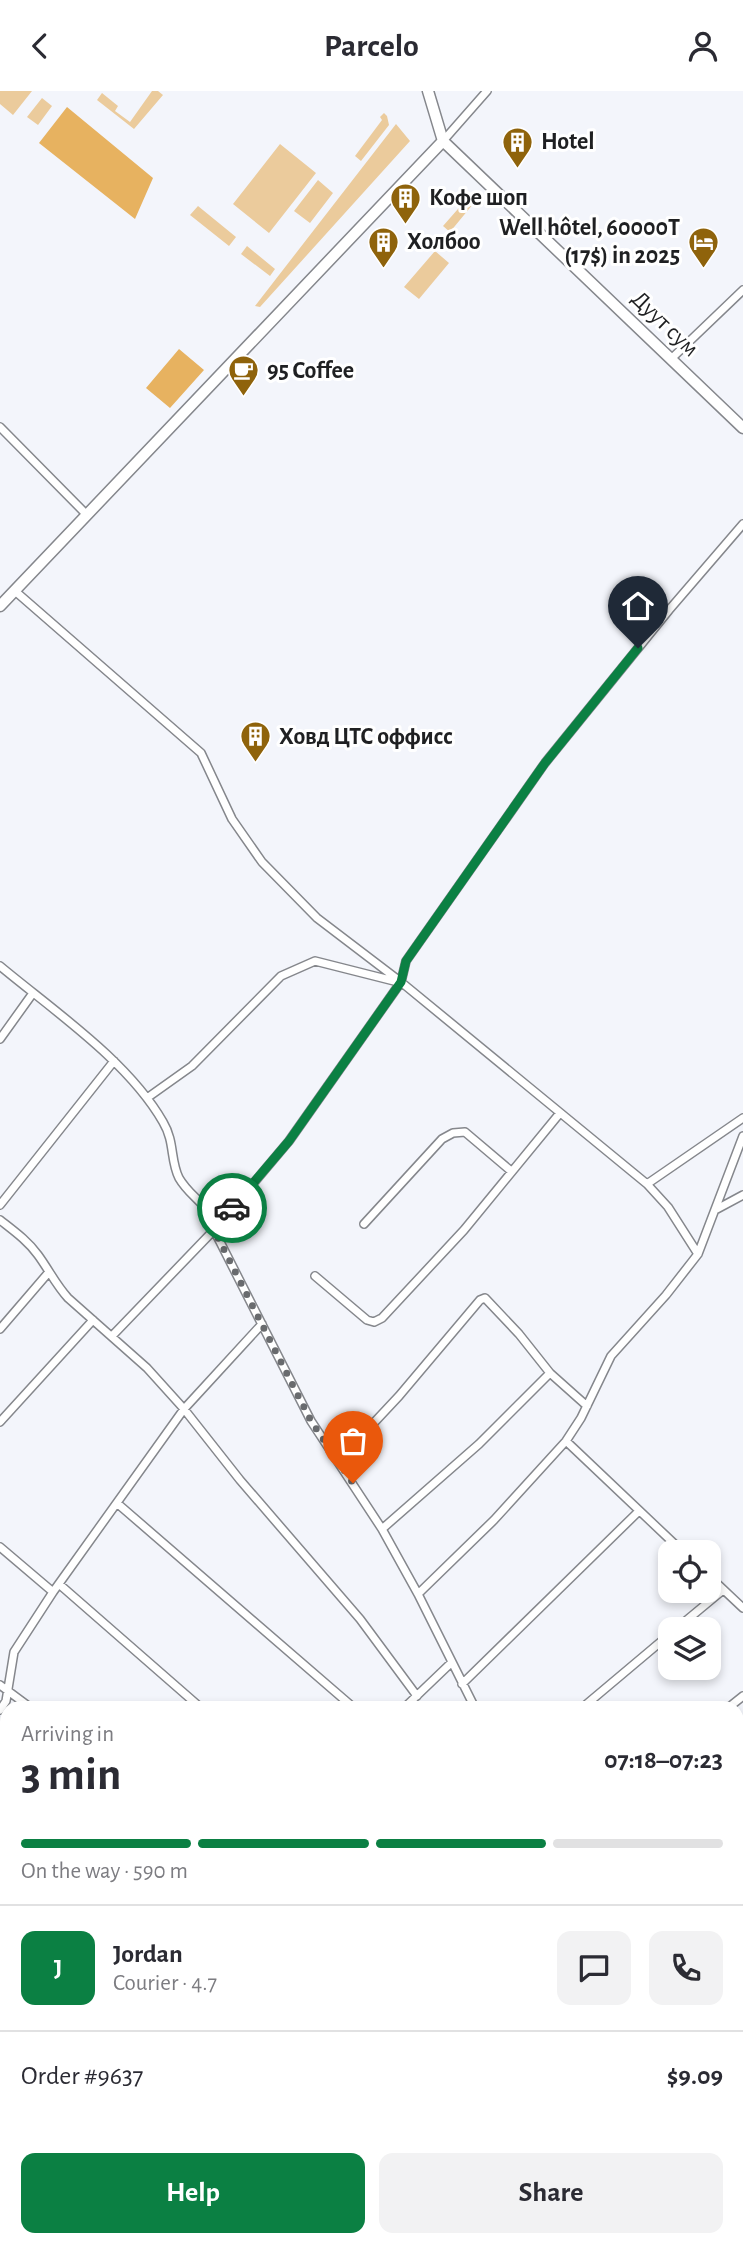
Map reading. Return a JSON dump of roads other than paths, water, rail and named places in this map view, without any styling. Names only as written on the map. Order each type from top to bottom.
[{"type":"street","name":"Дуут сум","points":[[428,91],[443,141],[743,428]]},
{"type":"street","points":[[0,606],[443,141],[487,91]]},
{"type":"street","points":[[671,359],[743,290]]},
{"type":"street","points":[[0,427],[87,515]]},
{"type":"street","points":[[112,1336],[214,1230],[289,1141],[401,982],[406,961],[545,763],[743,524]]},
{"type":"street","points":[[15,590],[201,753],[232,819],[262,862],[317,918],[401,982],[647,1184],[668,1207],[698,1254]]},
{"type":"street","points":[[147,1098],[192,1066],[281,976],[316,961],[401,982]]},
{"type":"street","points":[[0,966],[114,1061],[147,1098],[172,1137],[176,1172],[184,1185],[209,1210],[214,1230],[311,1421],[382,1529],[471,1701]]},
{"type":"street","points":[[0,1039],[33,993]]},
{"type":"street","points":[[0,1205],[114,1061]]},
{"type":"street","points":[[315,1276],[367,1320],[374,1322],[382,1318],[464,1230],[560,1113]]},
{"type":"street","points":[[647,1184],[743,1118]]},
{"type":"street","points":[[364,1224],[424,1157],[442,1139],[453,1133],[465,1132],[512,1171]]},
{"type":"street","points":[[418,1594],[494,1520],[566,1441],[587,1406],[611,1356],[666,1296],[698,1254],[743,1136]]},
{"type":"street","points":[[716,1209],[743,1195]]},
{"type":"street","points":[[0,1220],[25,1241],[68,1299],[147,1368],[184,1409],[240,1480],[360,1619],[417,1696]]},
{"type":"street","points":[[0,1329],[50,1272]]},
{"type":"street","points":[[339,1460],[399,1396],[480,1300],[485,1299],[519,1333],[550,1373],[587,1406]]},
{"type":"street","points":[[0,1422],[93,1320]]},
{"type":"street","points":[[22,1701],[4,1687],[14,1652],[53,1592],[184,1409],[262,1324]]},
{"type":"street","points":[[382,1529],[479,1444],[550,1373]]},
{"type":"street","points":[[566,1441],[670,1540]]},
{"type":"street","points":[[118,1504],[346,1701]]},
{"type":"street","points":[[462,1685],[639,1511]]},
{"type":"street","points":[[0,1547],[53,1592]]},
{"type":"street","points":[[59,1584],[193,1701]]},
{"type":"street","points":[[690,1617],[723,1590],[743,1608]]},
{"type":"street","points":[[590,1701],[658,1644]]},
{"type":"street","points":[[412,1701],[451,1663]]},
{"type":"place","name":"Hotel","points":[[518,169]]},
{"type":"place","name":"Кофе шоп","points":[[406,225]]},
{"type":"place","name":"Холбоо","points":[[384,269]]},
{"type":"place","name":"Well hôtel, 60000T (17$) in 2025","points":[[703,269]]},
{"type":"place","name":"95 Coffee","points":[[244,398]]},
{"type":"place","name":"Ховд ЦТС оффисс","points":[[256,764]]}]
